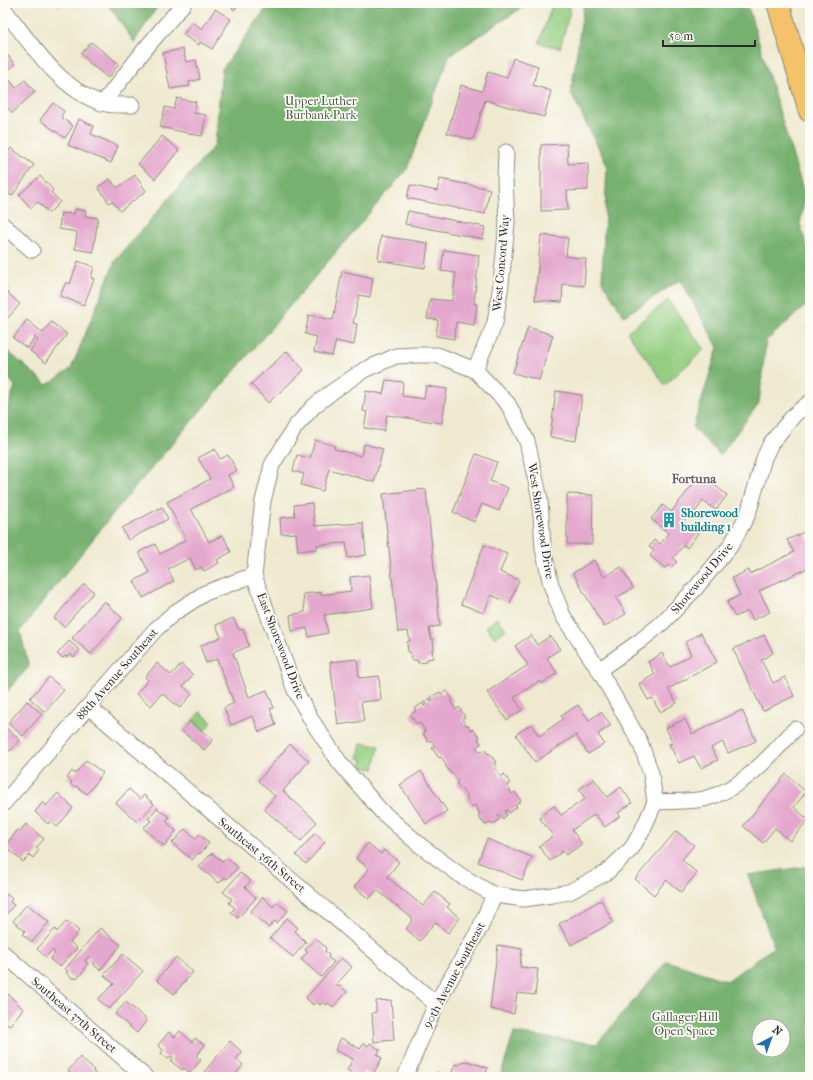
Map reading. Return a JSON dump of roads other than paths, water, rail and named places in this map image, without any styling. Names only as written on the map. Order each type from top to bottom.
[{"type":"highway","points":[[778,3],[810,111]]},
{"type":"street","points":[[103,103],[146,48],[184,3]]},
{"type":"street","points":[[3,8],[55,72],[73,87],[91,99],[103,103],[132,105]]},
{"type":"street","name":"West Concord Way","points":[[475,370],[495,323],[501,284],[507,222],[506,152]]},
{"type":"street","points":[[3,225],[32,250]]},
{"type":"street","name":"West Shorewood Drive","points":[[333,391],[364,370],[396,356],[437,355],[475,370],[508,404],[527,441],[540,500],[543,548],[551,585],[563,616],[599,670],[640,742],[651,773],[655,802]]},
{"type":"street","name":"East Shorewood Drive","points":[[333,391],[314,406],[295,427],[272,465],[262,501],[254,575],[294,688],[312,721],[340,763],[381,811],[421,846],[460,875],[494,895],[524,899],[569,892],[606,873],[632,848],[643,829],[655,802]]},
{"type":"street","name":"Shorewood Drive","points":[[599,670],[640,641],[662,623],[695,589],[731,545],[748,514],[764,458],[771,443],[794,415],[810,402]]},
{"type":"street","name":"88th Avenue Southeast","points":[[3,804],[155,630],[174,613],[206,593],[254,575]]},
{"type":"street","name":"Southeast 36th Street","points":[[88,707],[436,1004]]},
{"type":"street","points":[[655,802],[703,799],[739,783],[764,763],[795,729]]},
{"type":"street","name":"90th Avenue Southeast","points":[[405,1077],[436,1004],[480,928],[494,895]]},
{"type":"street","name":"Southeast 37th Street","points":[[3,953],[145,1077]]},
{"type":"place","name":"Shorewood building 1","points":[[669,520]]},
{"type":"district","name":"Fortuna","points":[[694,478]]},
{"type":"park label","name":"Upper Luther Burbank Park","points":[[321,108]]},
{"type":"park label","name":"Gallager Hill Open Space","points":[[685,1024]]}]
